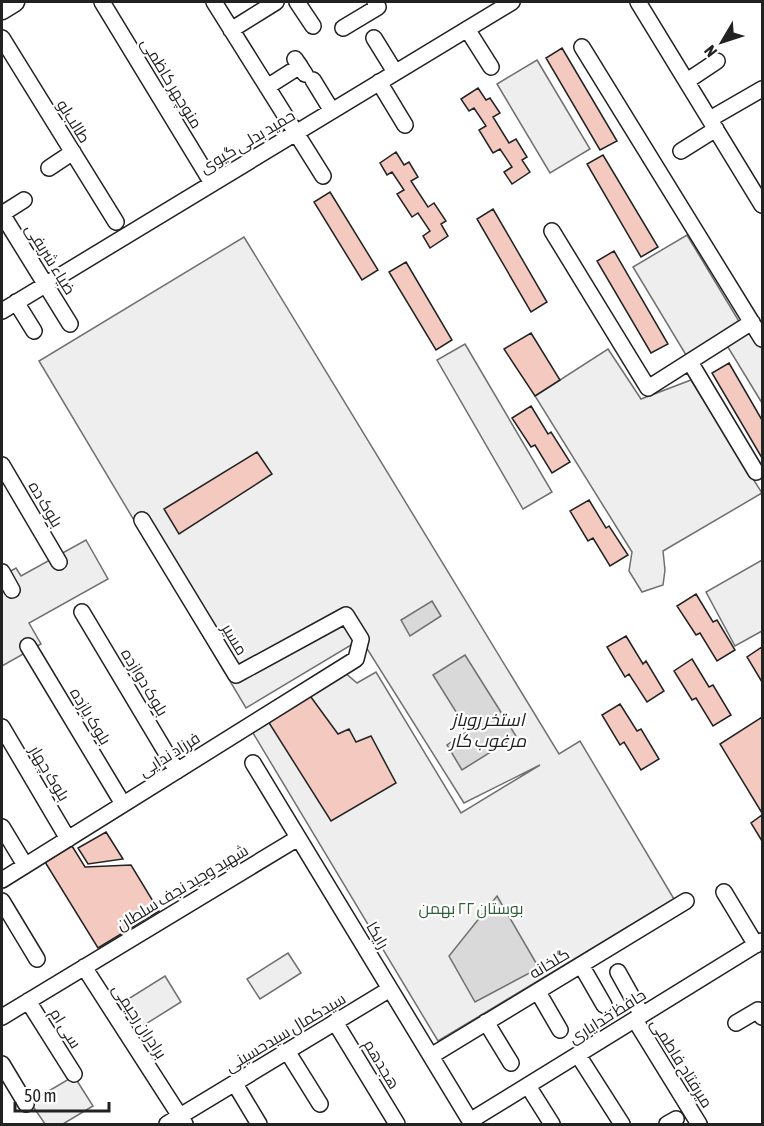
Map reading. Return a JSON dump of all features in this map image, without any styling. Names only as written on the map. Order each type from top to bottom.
[{"type":"main road","points":[[2,9],[15,2]]},
{"type":"street","name":"منوچهر کاظمی","points":[[102,2],[212,183]]},
{"type":"street","points":[[213,2],[323,176]]},
{"type":"street","points":[[231,30],[276,2]]},
{"type":"street","points":[[297,2],[313,26]]},
{"type":"street","points":[[343,28],[378,7],[375,2]]},
{"type":"street","name":"حمید بدلی گیوی","points":[[2,311],[512,2]]},
{"type":"street","points":[[638,2],[713,124],[756,181],[762,205]]},
{"type":"street","points":[[467,29],[491,67]]},
{"type":"street","name":"طالب‌لو","points":[[2,38],[116,222]]},
{"type":"street","points":[[374,38],[395,72]]},
{"type":"street","points":[[582,47],[762,339]]},
{"type":"street","points":[[267,87],[300,66],[295,59],[309,77],[332,111]]},
{"type":"street","points":[[687,81],[717,61]]},
{"type":"street","points":[[379,82],[405,125]]},
{"type":"street","points":[[681,151],[713,124],[762,89]]},
{"type":"street","points":[[49,168],[73,152]]},
{"type":"street","points":[[3,221],[24,200]]},
{"type":"street","name":"ضیاء شریفی","points":[[3,221],[70,324]]},
{"type":"street","points":[[552,231],[648,388],[752,322]]},
{"type":"street","points":[[16,302],[34,331]]},
{"type":"street","points":[[690,362],[756,472]]},
{"type":"street","name":"بلوک ده","points":[[2,465],[59,562]]},
{"type":"street","name":"مسیر","points":[[142,520],[236,675],[346,615],[361,639],[356,659]]},
{"type":"street","points":[[2,572],[12,590]]},
{"type":"street","name":"بلوک دوازده","points":[[82,612],[177,771]]},
{"type":"street","name":"بلوک یازده","points":[[28,646],[123,804]]},
{"type":"street","name":"فرزاد ندایی","points":[[2,880],[356,659]]},
{"type":"street","name":"بلوک چهار","points":[[2,727],[68,839]]},
{"type":"street","name":"رایکا","points":[[253,763],[471,1123]]},
{"type":"street","points":[[2,827],[26,865]]},
{"type":"street","name":"شهید وحید نجف سلطان","points":[[2,1017],[298,838]]},
{"type":"street","points":[[724,892],[759,943]]},
{"type":"street","points":[[2,901],[37,959]]},
{"type":"street","name":"گلخانه","points":[[431,1056],[686,902]]},
{"type":"street","name":"حافظ خدایاری","points":[[471,1123],[759,943]]},
{"type":"street","points":[[581,965],[604,1005]]},
{"type":"street","name":"برادران رحیمی","points":[[84,967],[177,1122]]},
{"type":"street","name":"میرفتاح فاطمی","points":[[618,972],[639,1018],[699,1125]]},
{"type":"street","name":"سیدکمال سیدحسینی","points":[[177,1122],[390,989]]},
{"type":"street","points":[[538,992],[560,1030]]},
{"type":"street","name":"سی ام","points":[[28,1001],[74,1074]]},
{"type":"street","points":[[736,1023],[760,1014]]},
{"type":"street","name":"هجدهم","points":[[335,1022],[397,1125]]},
{"type":"street","points":[[486,1022],[511,1063]]},
{"type":"street","points":[[287,1052],[320,1104]]},
{"type":"street","points":[[578,1055],[620,1124]]},
{"type":"street","points":[[2,1064],[26,1104]]},
{"type":"street","points":[[235,1084],[259,1125]]},
{"type":"street","points":[[528,1086],[552,1125]]},
{"type":"green space","points":[[537,60],[590,149],[550,173],[497,84]]},
{"type":"green space","points":[[687,235],[740,323],[686,355],[633,267]]},
{"type":"green space","name":"بوستان ۲۲ بهمن","points":[[244,237],[559,754],[580,741],[674,899],[438,1041],[250,728],[344,672],[357,683],[376,672],[461,813],[540,765],[464,803],[361,639],[246,708],[39,361]]},
{"type":"green space","points":[[753,327],[762,343],[762,403],[726,344]]},
{"type":"green space","points":[[465,344],[552,492],[523,509],[437,360]]},
{"type":"green space","points":[[608,349],[641,399],[691,380],[762,493],[663,551],[665,570],[663,585],[642,592],[629,571],[632,552],[535,396]]},
{"type":"green space","points":[[86,540],[108,579],[29,623],[41,644],[2,666],[2,576],[16,568],[21,576]]},
{"type":"green space","points":[[762,560],[762,631],[735,646],[706,592]]},
{"type":"green space","points":[[288,953],[301,973],[260,999],[247,979]]},
{"type":"green space","points":[[165,976],[181,1002],[133,1032],[117,1006]]},
{"type":"green space","points":[[74,1076],[93,1106],[63,1124],[45,1124],[30,1102]]},
{"type":"water","points":[[432,601],[441,616],[410,636],[401,620]]},
{"type":"water","name":"استخر روباز مرغوب کار","points":[[465,655],[516,736],[462,770],[447,745],[468,731],[433,675]]},
{"type":"water","points":[[497,896],[539,968],[475,1002],[449,956]]},
{"type":"building","points":[[562,48],[617,141],[600,150],[546,58]]},
{"type":"building","points":[[478,88],[486,100],[490,98],[500,113],[493,117],[509,143],[516,139],[527,157],[522,160],[530,172],[512,184],[504,172],[512,167],[500,149],[493,153],[479,130],[486,126],[474,108],[469,111],[461,99]]},
{"type":"building","points":[[396,152],[404,165],[409,162],[418,177],[411,181],[428,207],[434,203],[446,221],[441,224],[448,236],[430,248],[423,236],[430,231],[418,213],[412,217],[397,194],[404,190],[392,172],[387,175],[380,163]]},
{"type":"building","points":[[603,155],[658,247],[641,257],[587,164]]},
{"type":"building","points":[[330,192],[378,270],[362,280],[314,202]]},
{"type":"building","points":[[493,209],[547,302],[531,312],[477,219]]},
{"type":"building","points":[[614,251],[668,344],[651,353],[597,261]]},
{"type":"building","points":[[406,262],[452,340],[436,350],[389,272]]},
{"type":"building","points":[[531,333],[560,380],[535,396],[504,349]]},
{"type":"building","points":[[729,363],[762,420],[762,458],[712,373]]},
{"type":"building","points":[[531,406],[548,434],[551,432],[570,462],[552,473],[535,445],[531,447],[512,418]]},
{"type":"building","points":[[257,452],[272,474],[179,534],[164,509]]},
{"type":"building","points":[[589,500],[606,528],[609,526],[628,555],[610,566],[593,538],[588,541],[570,511]]},
{"type":"building","points":[[696,594],[713,622],[717,620],[735,650],[717,661],[700,633],[696,635],[677,606]]},
{"type":"building","points":[[626,636],[643,664],[646,661],[664,691],[647,702],[629,674],[625,677],[607,647]]},
{"type":"building","points":[[762,647],[762,682],[747,657]]},
{"type":"building","points":[[692,659],[709,687],[713,685],[731,715],[713,726],[696,698],[692,700],[674,671]]},
{"type":"building","points":[[308,693],[338,734],[349,729],[356,742],[371,736],[396,783],[331,821],[266,718]]},
{"type":"building","points":[[620,704],[637,731],[641,729],[659,759],[641,770],[624,742],[620,745],[602,715]]},
{"type":"building","points":[[762,717],[762,813],[720,744]]},
{"type":"building","points":[[762,815],[762,841],[751,823]]},
{"type":"building","points":[[106,832],[123,859],[88,864],[78,848]]},
{"type":"building","points":[[72,846],[85,867],[131,865],[159,911],[98,948],[45,862]]}]
